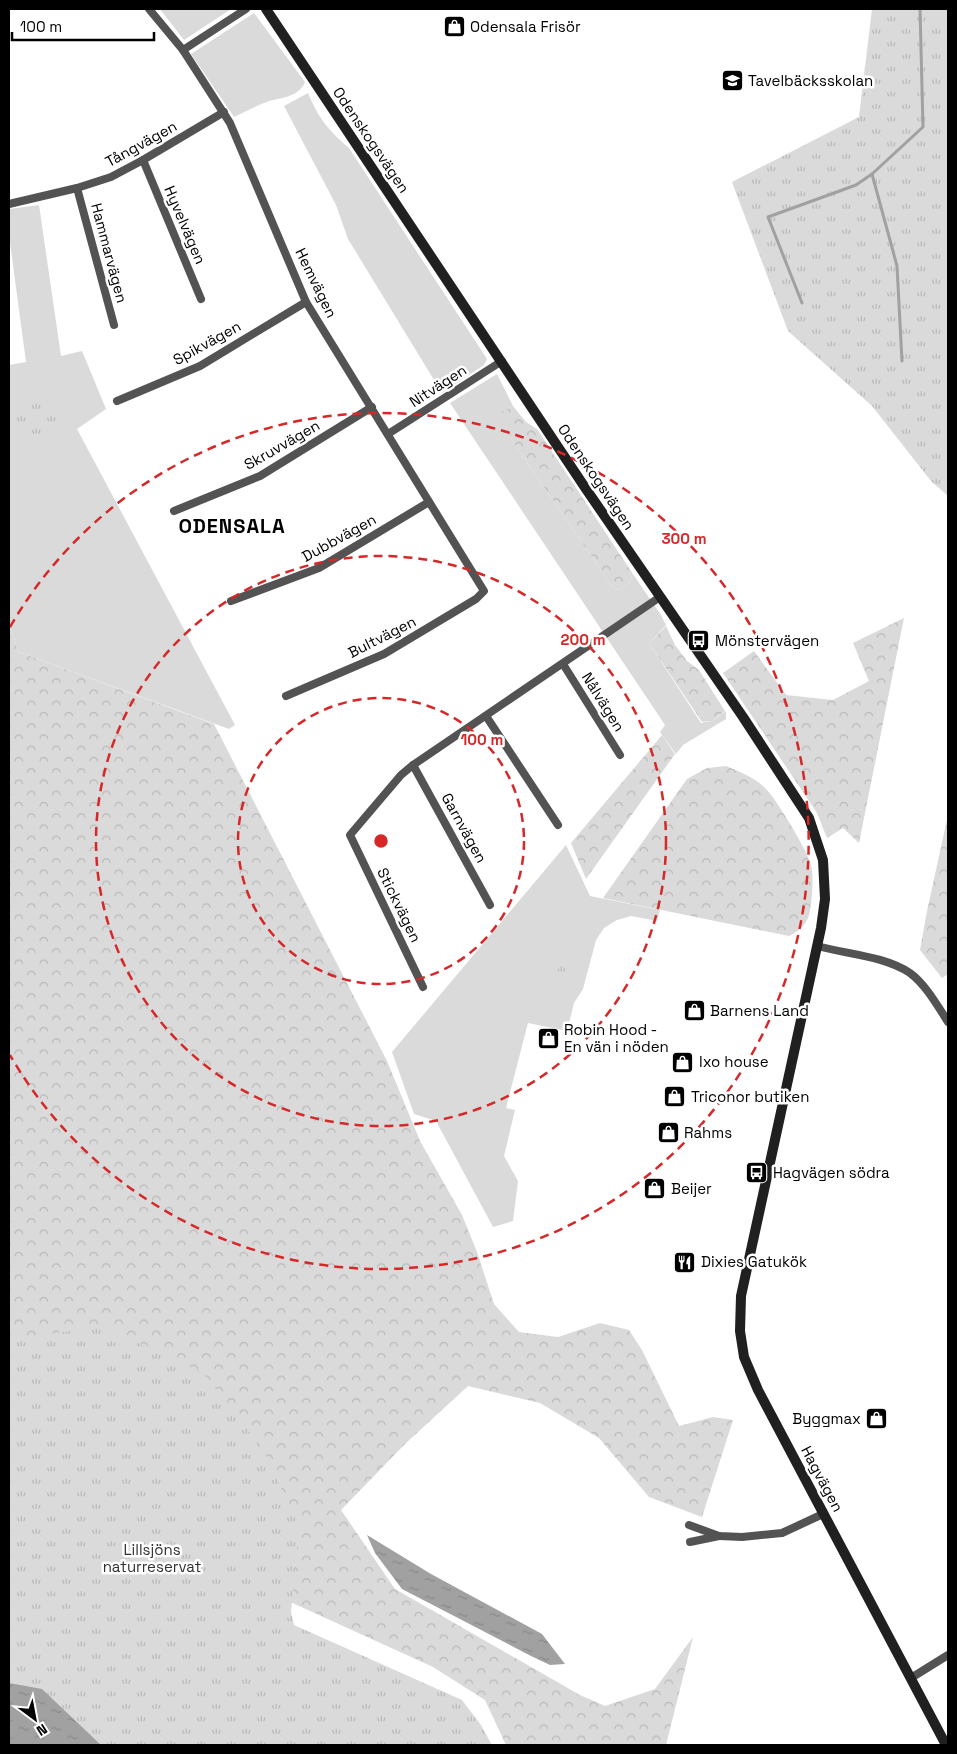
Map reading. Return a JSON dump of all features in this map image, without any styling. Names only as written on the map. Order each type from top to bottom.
[{"type":"street","name":"Hemvägen","points":[[149,9],[183,50],[224,112],[306,302],[484,590]]},
{"type":"street","points":[[183,50],[246,9]]},
{"type":"street","name":"Odenskogsvägen","points":[[266,9],[502,360],[586,489],[756,736],[809,818],[823,860],[825,884],[825,899],[817,946]]},
{"type":"street","name":"Tångvägen","points":[[9,204],[77,188],[111,177],[144,160],[224,112]]},
{"type":"street","name":"Hyvelvägen","points":[[144,160],[201,299]]},
{"type":"street","name":"Hammarvägen","points":[[77,188],[114,324]]},
{"type":"street","name":"Spikvägen","points":[[117,401],[200,366],[306,302]]},
{"type":"street","name":"Nitvägen","points":[[388,434],[502,360]]},
{"type":"street","name":"Skruvvägen","points":[[174,511],[260,476],[372,407]]},
{"type":"street","name":"Dubbvägen","points":[[231,601],[319,568],[429,502]]},
{"type":"street","name":"Bultvägen","points":[[286,696],[384,654],[476,599],[484,590]]},
{"type":"street","points":[[413,765],[660,597]]},
{"type":"street","name":"Nålvägen","points":[[563,664],[620,755]]},
{"type":"street","points":[[486,716],[558,825]]},
{"type":"street","name":"Stickvägen","points":[[413,765],[401,775],[350,836],[423,987]]},
{"type":"street","name":"Garnvägen","points":[[413,765],[490,905]]},
{"type":"street","points":[[817,946],[890,963],[910,974],[929,993],[948,1022]]},
{"type":"street","name":"Hagvägen","points":[[817,946],[741,1296],[740,1331],[744,1357],[758,1390],[946,1745]]},
{"type":"street","points":[[689,1525],[719,1536],[742,1538],[782,1533],[823,1514]]},
{"type":"street","points":[[690,1542],[719,1536]]},
{"type":"street","points":[[910,1678],[948,1655]]},
{"type":"green space","points":[[160,9],[231,9],[184,40]]},
{"type":"green space","points":[[872,9],[948,9],[948,496],[931,481],[872,406],[788,331],[732,182],[859,117]]},
{"type":"green space","points":[[254,13],[305,82],[302,88],[293,95],[269,101],[234,117],[191,54]]},
{"type":"green space","points":[[308,93],[325,124],[349,148],[487,359],[484,365],[442,393],[348,239],[336,205],[284,106]]},
{"type":"green space","points":[[39,205],[61,356],[82,351],[106,409],[77,429],[235,725],[229,729],[19,652],[9,625],[9,365],[26,362],[9,235],[9,209]]},
{"type":"green space","points":[[497,374],[513,406],[497,414],[515,445],[611,585],[619,590],[628,584],[633,574],[661,615],[666,625],[649,643],[701,723],[712,721],[726,711],[726,719],[683,745],[676,754],[660,732],[665,725],[450,403]]},
{"type":"green space","points":[[31,396],[48,405],[61,422],[46,442],[38,442],[9,420]]},
{"type":"green space","points":[[513,406],[526,422],[537,429],[633,574],[628,584],[619,590],[611,585],[515,445],[496,414]]},
{"type":"green space","points":[[904,618],[859,843],[843,828],[827,838],[817,813],[723,673],[754,651],[786,695],[833,700],[869,681],[853,643]]},
{"type":"green space","points":[[9,625],[19,652],[214,724],[387,1061],[420,1141],[462,1215],[477,1252],[494,1304],[519,1332],[558,1337],[600,1323],[629,1330],[642,1350],[679,1426],[713,1417],[733,1420],[702,1517],[649,1497],[599,1438],[540,1403],[468,1386],[405,1444],[341,1510],[395,1589],[580,1695],[605,1706],[655,1689],[693,1637],[666,1745],[506,1745],[485,1700],[433,1667],[198,1560],[9,1416]]},
{"type":"green space","points":[[666,626],[675,645],[687,661],[699,670],[725,711],[712,721],[702,722],[649,643]]},
{"type":"green space","points":[[662,735],[675,754],[586,879],[571,843]]},
{"type":"green space","points":[[726,766],[753,778],[766,789],[798,837],[811,865],[809,914],[802,927],[789,936],[603,898],[687,779],[707,768]]},
{"type":"green space","points":[[948,815],[948,974],[942,978],[920,950]]},
{"type":"green space","points":[[566,845],[590,896],[660,910],[657,921],[631,916],[617,920],[604,928],[596,940],[583,989],[574,1003],[567,1031],[528,1023],[506,1108],[515,1110],[504,1156],[518,1181],[513,1221],[493,1227],[436,1121],[414,1114],[392,1052]]},
{"type":"green space","points":[[561,965],[570,973],[568,983],[559,992],[554,990],[550,984]]},
{"type":"green space","name":"Lillsjöns naturreservat","points":[[102,1327],[202,1372],[262,1448],[299,1526],[291,1612],[294,1625],[462,1700],[481,1725],[492,1745],[9,1745],[9,1339]]},
{"type":"water","points":[[367,1535],[431,1574],[542,1634],[565,1664],[550,1665],[402,1589],[375,1553]]},
{"type":"water","points":[[9,1683],[42,1689],[101,1745],[9,1745]]},
{"type":"waterway","points":[[802,303],[768,217],[856,185],[872,174],[923,127],[920,9]]},
{"type":"waterway","points":[[872,174],[897,266],[902,361]]},
{"type":"place","name":"Odensala Frisör","points":[[454,27]]},
{"type":"place","name":"Tavelbäcksskolan","points":[[732,81]]},
{"type":"place","name":"Mönstervägen","points":[[699,641]]},
{"type":"place","name":"Barnens Land","points":[[694,1011]]},
{"type":"place","name":"Robin Hood - En vän i nöden","points":[[548,1039]]},
{"type":"place","name":"Ixo house","points":[[683,1062]]},
{"type":"place","name":"Triconor butiken","points":[[675,1097]]},
{"type":"place","name":"Rahms","points":[[668,1133]]},
{"type":"place","name":"Hagvägen södra","points":[[757,1173]]},
{"type":"place","name":"Beijer","points":[[655,1189]]},
{"type":"place","name":"Dixies Gatukök","points":[[685,1262]]},
{"type":"place","name":"Byggmax","points":[[877,1419]]},
{"type":"district","name":"ODENSALA","points":[[232,526]]}]
